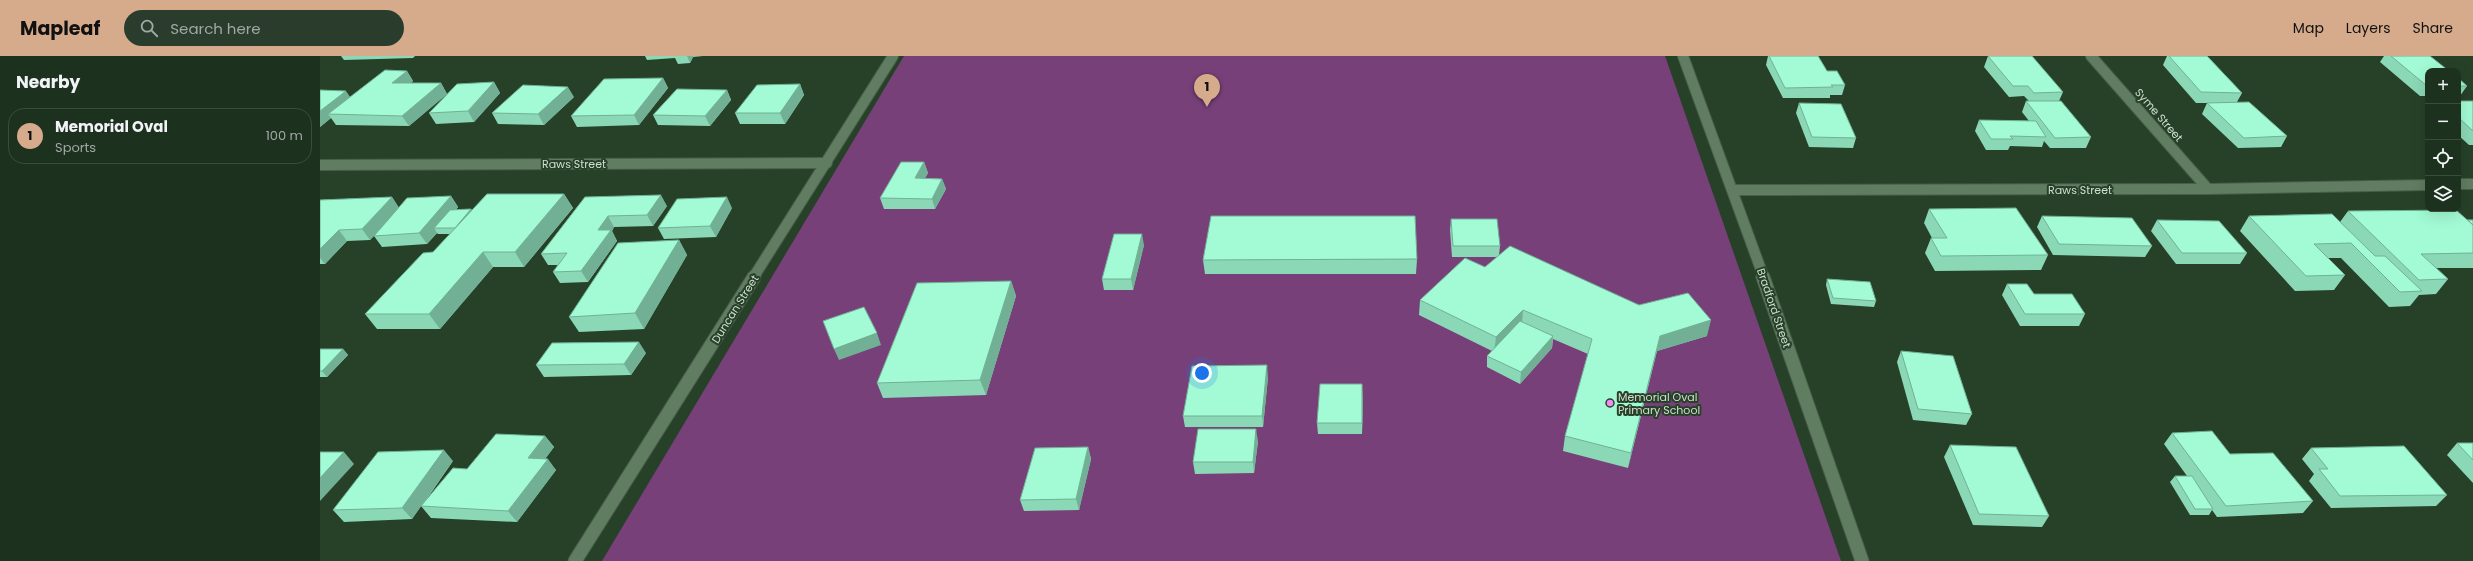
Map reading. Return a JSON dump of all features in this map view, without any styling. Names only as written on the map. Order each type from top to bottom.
[{"type":"street","name":"Duncan Street","points":[[575,561],[828,163],[893,56]]},
{"type":"street","name":"Bradford Street","points":[[1683,56],[1733,190],[1862,561]]},
{"type":"street","name":"Syme Street","points":[[2091,56],[2208,189]]},
{"type":"street","name":"Raws Street","points":[[320,165],[828,163]]},
{"type":"street","points":[[2461,184],[2473,184]]},
{"type":"street","name":"Raws Street","points":[[1733,190],[2208,189],[2425,185]]},
{"type":"shaded area","points":[[904,56],[1665,56],[1841,561],[602,561]]},
{"type":"building","points":[[1769,56],[1818,56],[1827,71],[1837,71],[1845,85],[1831,85],[1833,87],[1785,88]]},
{"type":"building","points":[[1988,56],[2032,56],[2063,92],[2034,93],[2028,86],[2013,86]]},
{"type":"building","points":[[2169,56],[2207,56],[2242,93],[2201,92]]},
{"type":"building","points":[[2391,56],[2430,56],[2445,68],[2425,68],[2425,84]]},
{"type":"building","points":[[385,70],[407,71],[392,83],[441,83],[402,116],[328,114]]},
{"type":"building","points":[[663,78],[634,115],[571,116],[604,79]]},
{"type":"building","points":[[2461,81],[2467,86],[2461,86]]},
{"type":"building","points":[[494,82],[468,111],[429,113],[457,84]]},
{"type":"building","points":[[800,84],[780,113],[735,113],[757,85]]},
{"type":"building","points":[[523,85],[568,87],[538,114],[492,113]]},
{"type":"building","points":[[677,89],[727,90],[705,116],[653,115]]},
{"type":"building","points":[[320,90],[346,91],[320,111]]},
{"type":"building","points":[[2026,101],[2061,101],[2091,137],[2055,138]]},
{"type":"building","points":[[2461,101],[2473,101],[2473,131],[2461,120]]},
{"type":"building","points":[[2249,102],[2287,136],[2244,138],[2207,103]]},
{"type":"building","points":[[1799,103],[1841,104],[1856,138],[1812,137]]},
{"type":"building","points":[[1979,120],[2036,121],[2046,137],[2010,136],[2013,139],[1991,139]]},
{"type":"building","points":[[901,162],[924,162],[915,178],[942,179],[932,199],[880,198]]},
{"type":"building","points":[[487,194],[564,194],[515,252],[483,252],[429,314],[365,314],[423,253],[433,252]]},
{"type":"building","points":[[661,195],[647,215],[608,216],[598,230],[611,230],[581,271],[553,272],[567,253],[541,254],[585,197]]},
{"type":"building","points":[[451,196],[419,233],[374,236],[407,198]]},
{"type":"building","points":[[392,197],[362,229],[339,230],[320,249],[320,200]]},
{"type":"building","points":[[727,197],[710,226],[658,228],[677,199]]},
{"type":"building","points":[[2016,208],[2048,255],[1941,256],[1931,238],[1947,238],[1929,209]]},
{"type":"building","points":[[471,209],[455,228],[434,228],[450,210]]},
{"type":"building","points":[[2425,210],[2425,212],[2458,212],[2473,225],[2473,253],[2421,254],[2448,279],[2419,280],[2348,211]]},
{"type":"building","points":[[2332,214],[2375,256],[2385,256],[2422,291],[2400,292],[2351,243],[2314,244],[2345,275],[2306,276],[2249,216]]},
{"type":"building","points":[[1211,216],[1415,216],[1417,259],[1203,260]]},
{"type":"building","points":[[2042,216],[2132,218],[2152,246],[2059,244]]},
{"type":"building","points":[[1451,219],[1497,219],[1500,246],[1453,246]]},
{"type":"building","points":[[2157,220],[2219,221],[2247,253],[2182,253]]},
{"type":"building","points":[[2468,220],[2473,220],[2473,225]]},
{"type":"building","points":[[1114,234],[1142,234],[1131,279],[1102,279]]},
{"type":"building","points":[[679,240],[635,313],[569,317],[618,243]]},
{"type":"building","name":"Memorial Oval Primary School","points":[[1510,246],[1639,305],[1688,293],[1711,320],[1660,336],[1631,453],[1565,436],[1592,339],[1523,310],[1496,337],[1420,300],[1465,258],[1485,267]]},
{"type":"building","points":[[1827,279],[1870,282],[1876,301],[1833,298]]},
{"type":"building","points":[[1011,281],[980,380],[877,383],[917,283]]},
{"type":"building","points":[[2007,284],[2027,284],[2034,294],[2072,294],[2085,314],[2025,314]]},
{"type":"building","points":[[864,307],[877,333],[834,349],[823,321]]},
{"type":"building","points":[[1520,321],[1553,336],[1521,372],[1487,356]]},
{"type":"building","points":[[639,342],[624,364],[536,365],[552,343]]},
{"type":"building","points":[[320,349],[343,349],[322,371],[320,371]]},
{"type":"building","points":[[1901,351],[1953,356],[1972,414],[1918,409]]},
{"type":"building","points":[[1267,365],[1262,416],[1183,416],[1192,366]]},
{"type":"building","points":[[1320,384],[1362,384],[1362,423],[1317,423]]},
{"type":"building","points":[[1198,429],[1256,429],[1253,462],[1193,462]]},
{"type":"building","points":[[2212,431],[2230,454],[2273,453],[2313,501],[2226,506],[2172,433]]},
{"type":"building","points":[[496,434],[545,436],[528,458],[548,459],[508,511],[421,506],[453,468],[467,469]]},
{"type":"building","points":[[2457,443],[2473,443],[2473,460]]},
{"type":"building","points":[[1950,445],[2016,447],[2049,516],[1979,514]]},
{"type":"building","points":[[2404,446],[2447,495],[2340,496],[2319,469],[2328,469],[2311,448]]},
{"type":"building","points":[[1088,447],[1076,499],[1020,500],[1035,448]]},
{"type":"building","points":[[444,450],[402,508],[333,510],[378,452]]},
{"type":"building","points":[[320,452],[344,452],[320,478]]},
{"type":"building","points":[[2175,476],[2192,476],[2213,509],[2195,509]]},
{"type":"place","name":"Memorial Oval","points":[[1207,107]]},
{"type":"place","name":"Memorial Oval Primary School","points":[[1610,403]]}]
